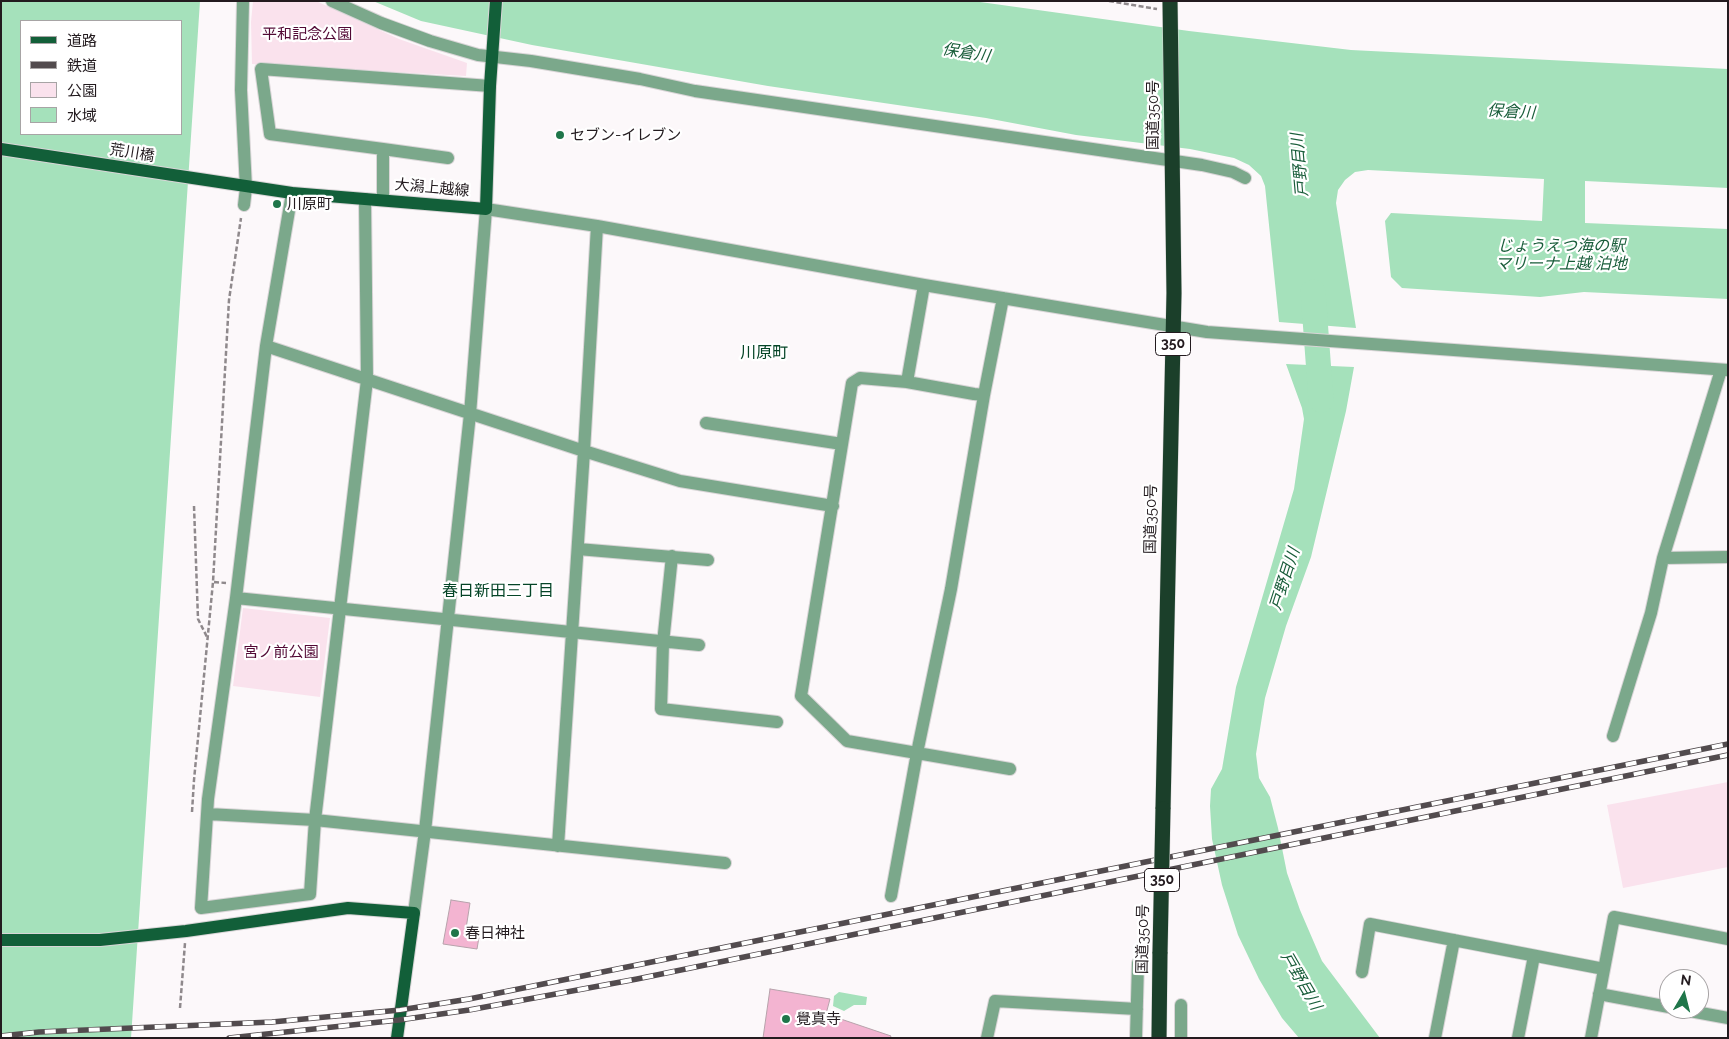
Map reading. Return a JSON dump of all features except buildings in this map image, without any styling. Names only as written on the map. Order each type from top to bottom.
[{"type":"highway","name":"国道350号","points":[[1159,1038],[1173,327],[1170,9]]},
{"type":"main road","name":"大潟上越線","points":[[228,184],[292,193],[486,209],[490,86],[496,1]]},
{"type":"main road","name":"荒川橋","points":[[1,149],[228,184]]},
{"type":"main road","points":[[1,940],[100,940],[181,932],[348,908],[414,914],[397,1038]]},
{"type":"street","points":[[243,1],[241,90],[246,188],[244,206]]},
{"type":"street","points":[[332,1],[430,41],[478,55],[493,50],[695,90],[1171,157],[1225,170],[1245,178]]},
{"type":"street","points":[[448,158],[270,134],[260,69],[490,86]]},
{"type":"street","points":[[383,150],[383,200]]},
{"type":"street","points":[[292,193],[266,346],[236,598],[208,799],[201,908],[310,894],[315,820],[367,380],[365,199]]},
{"type":"street","points":[[414,914],[450,619],[470,414],[486,209],[597,226],[924,285],[1207,332],[1724,370],[1663,558],[1652,613],[1613,736]]},
{"type":"street","points":[[558,846],[597,226]]},
{"type":"street","points":[[907,382],[924,285]]},
{"type":"street","points":[[891,896],[917,753],[951,589],[984,395],[1003,298]]},
{"type":"street","points":[[266,346],[584,452],[680,481],[833,506]]},
{"type":"street","points":[[984,395],[907,382],[860,378],[852,383],[801,696],[847,741],[1010,769]]},
{"type":"street","points":[[706,423],[842,444]]},
{"type":"street","points":[[578,549],[708,560]]},
{"type":"street","points":[[672,556],[663,643],[661,709],[777,722]]},
{"type":"street","points":[[1663,558],[1728,557]]},
{"type":"street","points":[[236,598],[341,610],[450,619],[663,643],[699,645]]},
{"type":"street","points":[[208,814],[315,820],[725,863]]},
{"type":"street","points":[[1591,1038],[1614,917],[1728,940]]},
{"type":"street","points":[[1362,972],[1370,924],[1604,969]]},
{"type":"street","points":[[1435,1038],[1454,940]]},
{"type":"street","points":[[1518,1038],[1534,956]]},
{"type":"street","points":[[1136,1038],[1138,963]]},
{"type":"street","points":[[1600,994],[1659,1005]]},
{"type":"street","points":[[987,1038],[996,1001],[1137,1009]]},
{"type":"street","points":[[1181,1005],[1181,1038]]},
{"type":"street","points":[[1709,1015],[1728,1018]]},
{"type":"path","points":[[1109,1],[1170,9]]},
{"type":"path","points":[[192,819],[213,582],[229,300],[244,206]]},
{"type":"path","points":[[194,506],[198,619],[207,638]]},
{"type":"path","points":[[180,1008],[181,932]]},
{"type":"green space","name":"平和記念公園","points":[[253,1],[316,1],[399,39],[467,63],[466,76],[252,64],[251,22]]},
{"type":"green space","name":"宮ノ前公園","points":[[243,608],[330,618],[320,697],[233,686]]},
{"type":"green space","points":[[1728,782],[1728,867],[1623,888],[1607,805]]},
{"type":"water","points":[[1,1],[200,1],[131,1038],[1,1038]]},
{"type":"water","points":[[373,1],[973,1],[1189,31],[1351,50],[1728,69],[1728,188],[1585,181],[1585,223],[1728,229],[1728,299],[1584,292],[1540,297],[1402,288],[1391,277],[1385,221],[1391,213],[1542,221],[1544,179],[1368,170],[1355,172],[1345,180],[1338,190],[1336,203],[1356,328],[1279,322],[1265,186],[1261,176],[1249,165],[1234,158],[1190,149],[1076,135],[986,118],[768,86],[532,45],[421,21]]},
{"type":"water","points":[[1286,364],[1354,367],[1346,411],[1311,557],[1286,626],[1265,698],[1256,754],[1259,778],[1270,797],[1287,873],[1300,910],[1322,961],[1380,1038],[1299,1038],[1282,1018],[1259,979],[1238,935],[1222,885],[1212,839],[1211,789],[1222,769],[1236,687],[1294,489],[1304,419],[1302,408]]},
{"type":"water","points":[[839,992],[867,997],[866,1005],[854,1005],[844,1011],[833,1006],[834,996]]},
{"type":"waterway","name":"戸野目川","points":[[1313,292],[1321,400]]},
{"type":"railway","points":[[1,1036],[39,1032],[272,1022],[400,1010],[469,999],[1728,744]]},
{"type":"railway","points":[[229,1038],[399,1020],[469,1010],[637,979],[1728,755]]},
{"type":"place","name":"セブン-イレブン","points":[[560,135]]},
{"type":"place","name":"川原町","points":[[277,204]]},
{"type":"place","name":"春日神社","points":[[455,933]]},
{"type":"place","name":"覺真寺","points":[[786,1019]]},
{"type":"district","name":"川原町","points":[[764,353]]},
{"type":"district","name":"春日新田三丁目","points":[[498,591]]},
{"type":"water label","name":"保倉川","points":[[966,53]]},
{"type":"water label","name":"保倉川","points":[[1511,112]]},
{"type":"water label","name":"じょうえつ海の駅 マリーナ上越 泊地","points":[[1561,255]]}]
